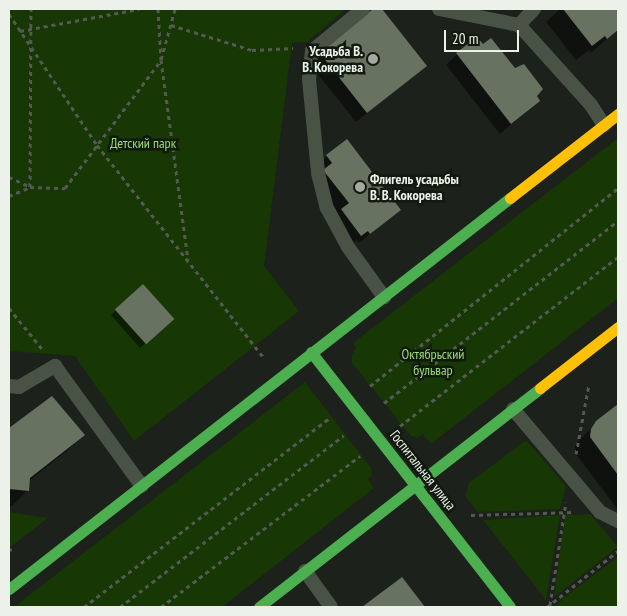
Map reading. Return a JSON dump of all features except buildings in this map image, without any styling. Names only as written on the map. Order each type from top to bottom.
[{"type":"street","points":[[9,589],[618,114]]},
{"type":"street","points":[[258,607],[618,327]]},
{"type":"street","name":"Госпитальная улица","points":[[311,352],[416,484],[510,607]]},
{"type":"lane","points":[[363,9],[312,52],[309,79],[318,173],[327,208],[348,247],[384,297]]},
{"type":"lane","points":[[439,9],[519,25],[591,105],[604,124]]},
{"type":"lane","points":[[519,25],[534,9]]},
{"type":"lane","points":[[9,386],[19,387],[55,366],[142,486]]},
{"type":"lane","points":[[513,409],[600,512],[618,521]]},
{"type":"lane","points":[[304,571],[331,607]]},
{"type":"path","points":[[30,187],[31,9]]},
{"type":"path","points":[[20,31],[139,9]]},
{"type":"path","points":[[158,9],[161,60],[188,259]]},
{"type":"path","points":[[9,177],[30,187],[65,188],[161,60],[175,9]]},
{"type":"path","points":[[9,14],[98,145],[265,359]]},
{"type":"path","points":[[171,25],[252,50],[303,47],[312,52]]},
{"type":"path","points":[[9,196],[30,187]]},
{"type":"path","points":[[366,389],[618,188]]},
{"type":"path","points":[[380,407],[618,220]]},
{"type":"path","points":[[398,428],[618,257]]},
{"type":"path","points":[[9,308],[55,366]]},
{"type":"path","points":[[84,607],[336,413]]},
{"type":"path","points":[[120,607],[350,430]]},
{"type":"path","points":[[161,607],[366,451]]},
{"type":"path","points":[[470,515],[600,512]]},
{"type":"path","points":[[547,607],[618,551]]},
{"type":"green space","name":"Детский парк","points":[[9,9],[346,9],[307,42],[292,43],[264,266],[299,311],[134,441],[75,356],[9,351]]},
{"type":"green space","name":"Октябрьский бульвар","points":[[618,138],[618,298],[431,444],[423,434],[417,438],[410,435],[352,363],[352,355],[356,347],[353,343]]},
{"type":"green space","points":[[305,382],[371,468],[372,475],[368,479],[374,488],[222,607],[14,607]]},
{"type":"green space","points":[[526,440],[566,486],[560,509],[478,512],[465,496],[469,483]]},
{"type":"green space","points":[[9,512],[48,518],[9,548]]},
{"type":"green space","points":[[590,514],[618,547],[554,597],[565,515]]},
{"type":"green space","points":[[560,515],[546,600],[483,520]]},
{"type":"green space","points":[[618,557],[618,607],[556,607],[562,599]]},
{"type":"traffic: fast","points":[[9,589],[510,198]]},
{"type":"traffic: fast","points":[[311,352],[510,607]]},
{"type":"traffic: fast","points":[[259,607],[540,388]]},
{"type":"traffic: slow","points":[[510,198],[618,114]]},
{"type":"traffic: slow","points":[[540,388],[618,327]]},
{"type":"place","name":"Усадьба В. В. Кокорева","points":[[373,59]]},
{"type":"place","name":"Флигель усадьбы В. В. Кокорева","points":[[360,187]]}]
